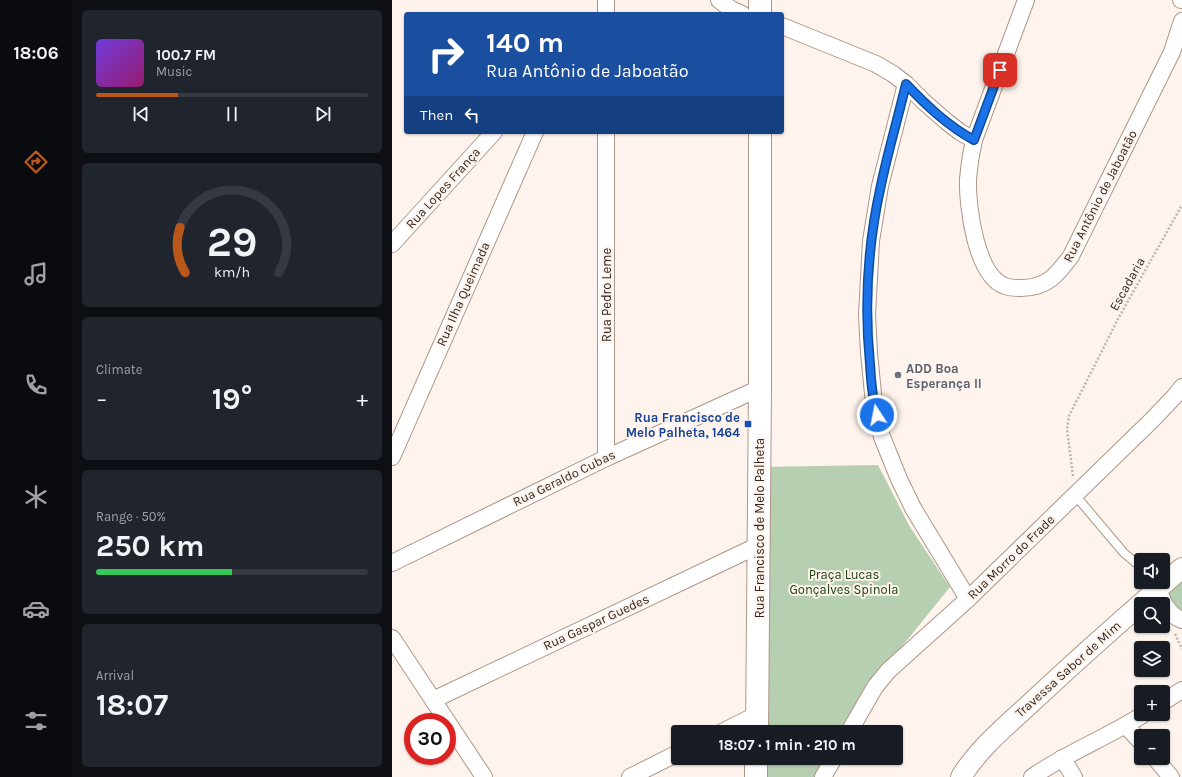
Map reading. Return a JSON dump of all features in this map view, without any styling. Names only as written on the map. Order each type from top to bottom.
[{"type":"main road","points":[[760,0],[760,12]]},
{"type":"main road","name":"Rua Francisco de Melo Palheta","points":[[758,723],[760,134]]},
{"type":"main road","points":[[756,765],[756,777]]},
{"type":"street","points":[[606,0],[606,12]]},
{"type":"street","points":[[719,0],[738,12]]},
{"type":"street","name":"Rua Antônio de Jaboatão","points":[[1026,0],[974,140],[968,180],[969,211],[983,262],[995,279],[1005,286],[1019,288],[1032,288],[1045,283],[1054,277],[1071,256],[1177,55],[1182,21]]},
{"type":"street","points":[[784,27],[876,64],[893,74],[906,84],[923,102],[946,122],[974,140]]},
{"type":"street","points":[[906,84],[880,186],[871,241],[867,315],[874,404],[882,437],[899,479],[913,508],[968,599]]},
{"type":"street","name":"Rua Lopes França","points":[[392,244],[492,134]]},
{"type":"street","name":"Rua Ilha Queimada","points":[[392,457],[534,134]]},
{"type":"street","name":"Rua Pedro Leme","points":[[606,134],[606,458]]},
{"type":"street","name":"Rua Morro do Frade","points":[[853,725],[875,687],[888,671],[968,599],[1158,414],[1182,387]]},
{"type":"street","name":"Rua Geraldo Cubas","points":[[392,563],[606,458],[760,388]]},
{"type":"street","name":"Rua Gaspar Guedes","points":[[433,700],[759,545]]},
{"type":"street","name":"Travessa Sabor de Mim","points":[[1170,576],[1182,568]]},
{"type":"street","name":"Travessa Sabor de Mim","points":[[960,777],[985,747],[1006,726],[1152,589]]},
{"type":"street","points":[[1156,589],[1166,609],[1182,620]]},
{"type":"street","points":[[392,638],[484,777]]},
{"type":"street","points":[[1170,698],[1182,690]]},
{"type":"street","points":[[1032,777],[1062,758],[1134,721]]},
{"type":"street","points":[[1126,726],[1134,735]]},
{"type":"street","points":[[630,777],[671,756]]},
{"type":"street","points":[[1062,758],[1074,777]]},
{"type":"street","points":[[823,777],[830,765]]},
{"type":"street","points":[[1161,765],[1171,777]]},
{"type":"lane","points":[[1075,495],[1124,553],[1134,561]]},
{"type":"path","name":"Escadaria","points":[[1075,495],[1067,429],[1069,416],[1119,318],[1182,205]]},
{"type":"green space","name":"Praça Lucas Gonçalves Spinola","points":[[878,465],[910,527],[950,587],[857,702],[846,725],[764,725],[759,467]]},
{"type":"green space","points":[[1182,578],[1182,615],[1170,600],[1170,597],[1167,597],[1164,593]]},
{"type":"green space","points":[[767,765],[824,765],[816,777],[768,777]]},
{"type":"place","name":"ADD Boa Esperança II","points":[[898,375]]},
{"type":"place","name":"Rua Francisco de Melo Palheta, 1464","points":[[748,424]]},
{"type":"route","points":[[877,415],[874,404],[867,315],[871,241],[880,186],[906,84],[923,102],[946,122],[974,140],[1000,70]]}]
